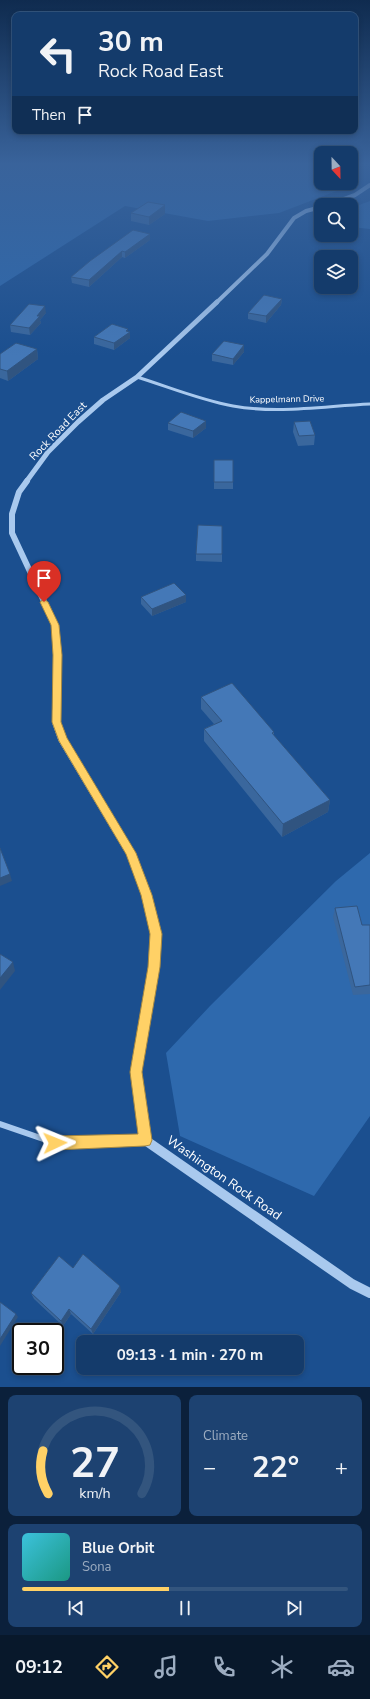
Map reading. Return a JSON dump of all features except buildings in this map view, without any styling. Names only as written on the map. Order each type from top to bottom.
[{"type":"street","name":"Rock Road East","points":[[145,1140],[136,1072],[154,967],[156,934],[146,895],[130,853],[60,733],[56,722],[57,655],[55,625],[12,533],[12,514],[19,492],[48,452],[103,400],[137,377],[267,254],[287,227]]},
{"type":"street","name":"Kappelmann Drive","points":[[137,377],[216,401],[248,407],[268,408],[370,404]]},
{"type":"street","points":[[0,1124],[55,1143],[145,1140]]},
{"type":"street","name":"Washington Rock Road","points":[[145,1140],[352,1284],[370,1294]]},
{"type":"shaded area","points":[[0,227],[93,227],[0,286]]},
{"type":"shaded area","points":[[358,227],[370,227],[370,229],[358,228]]},
{"type":"shaded area","points":[[370,853],[370,1116],[314,1196],[180,1136],[166,1053],[210,1006],[336,881]]},
{"type":"route","points":[[44,602],[55,625],[57,655],[56,722],[62,739],[130,853],[146,895],[156,934],[154,967],[136,1072],[145,1140],[55,1143]]}]
